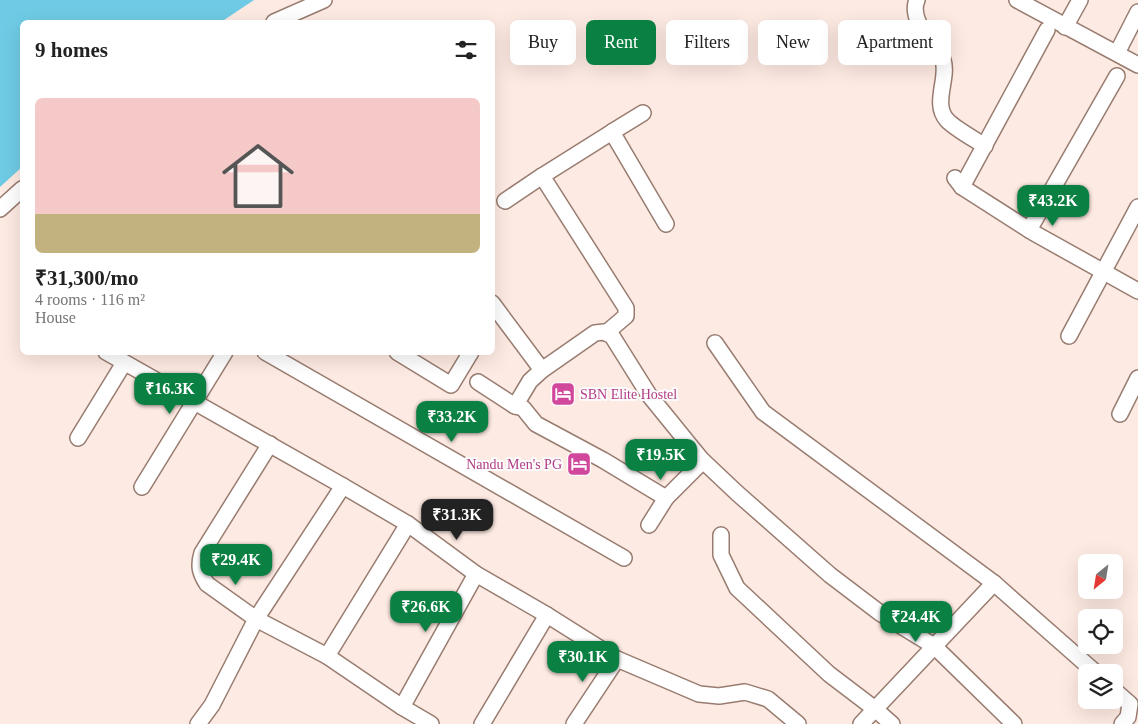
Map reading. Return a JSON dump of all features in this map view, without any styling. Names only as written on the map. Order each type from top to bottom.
[{"type":"street","points":[[917,0],[915,6],[919,23],[929,41],[943,58],[945,68],[941,107],[946,119],[984,146]]},
{"type":"street","points":[[1017,0],[1138,65]]},
{"type":"street","points":[[1066,26],[1080,0]]},
{"type":"street","points":[[278,20],[321,1]]},
{"type":"street","points":[[1117,53],[1138,12]]},
{"type":"street","points":[[1047,30],[984,146],[958,182],[1029,230],[1138,291]]},
{"type":"street","points":[[1029,230],[1117,76]]},
{"type":"street","points":[[506,202],[542,176],[642,113]]},
{"type":"street","points":[[612,132],[666,224]]},
{"type":"street","points":[[542,176],[626,308],[626,316],[606,333]]},
{"type":"street","points":[[0,209],[20,192]]},
{"type":"street","points":[[1069,336],[1138,207]]},
{"type":"street","points":[[495,307],[542,370]]},
{"type":"street","points":[[515,406],[530,382],[542,370],[595,333],[606,333],[612,336],[649,395],[703,461],[830,574],[880,613],[934,646],[1014,724]]},
{"type":"street","points":[[715,343],[763,412],[994,583],[1086,664]]},
{"type":"street","points":[[111,355],[408,524],[476,574],[547,615],[616,660],[699,694],[719,696],[745,692],[768,699],[798,724]]},
{"type":"street","points":[[142,486],[223,355]]},
{"type":"street","points":[[270,355],[624,558]]},
{"type":"street","points":[[402,355],[451,386],[469,355]]},
{"type":"street","points":[[78,438],[124,362]]},
{"type":"street","points":[[1120,414],[1138,378]]},
{"type":"street","points":[[478,382],[515,406],[523,408],[536,424],[603,460],[666,498]]},
{"type":"street","points":[[270,444],[202,554],[199,564],[202,576],[207,584],[256,619],[327,656],[426,723]]},
{"type":"street","points":[[649,525],[666,498],[703,461]]},
{"type":"street","points":[[198,724],[212,705],[256,619],[344,486]]},
{"type":"street","points":[[327,656],[408,524]]},
{"type":"street","points":[[721,535],[721,555],[737,588],[829,674],[892,724]]},
{"type":"street","points":[[402,707],[476,574]]},
{"type":"street","points":[[861,724],[994,583]]},
{"type":"street","points":[[482,724],[547,615]]},
{"type":"street","points":[[574,724],[616,660]]},
{"type":"street","points":[[1122,724],[1128,717],[1130,704],[1123,698]]},
{"type":"water","points":[[0,0],[254,0],[224,20],[20,20],[20,169],[0,187]]},
{"type":"place","name":"SBN Elite Hostel","points":[[563,394]]},
{"type":"place","name":"Nandu Men's PG","points":[[579,464]]}]
